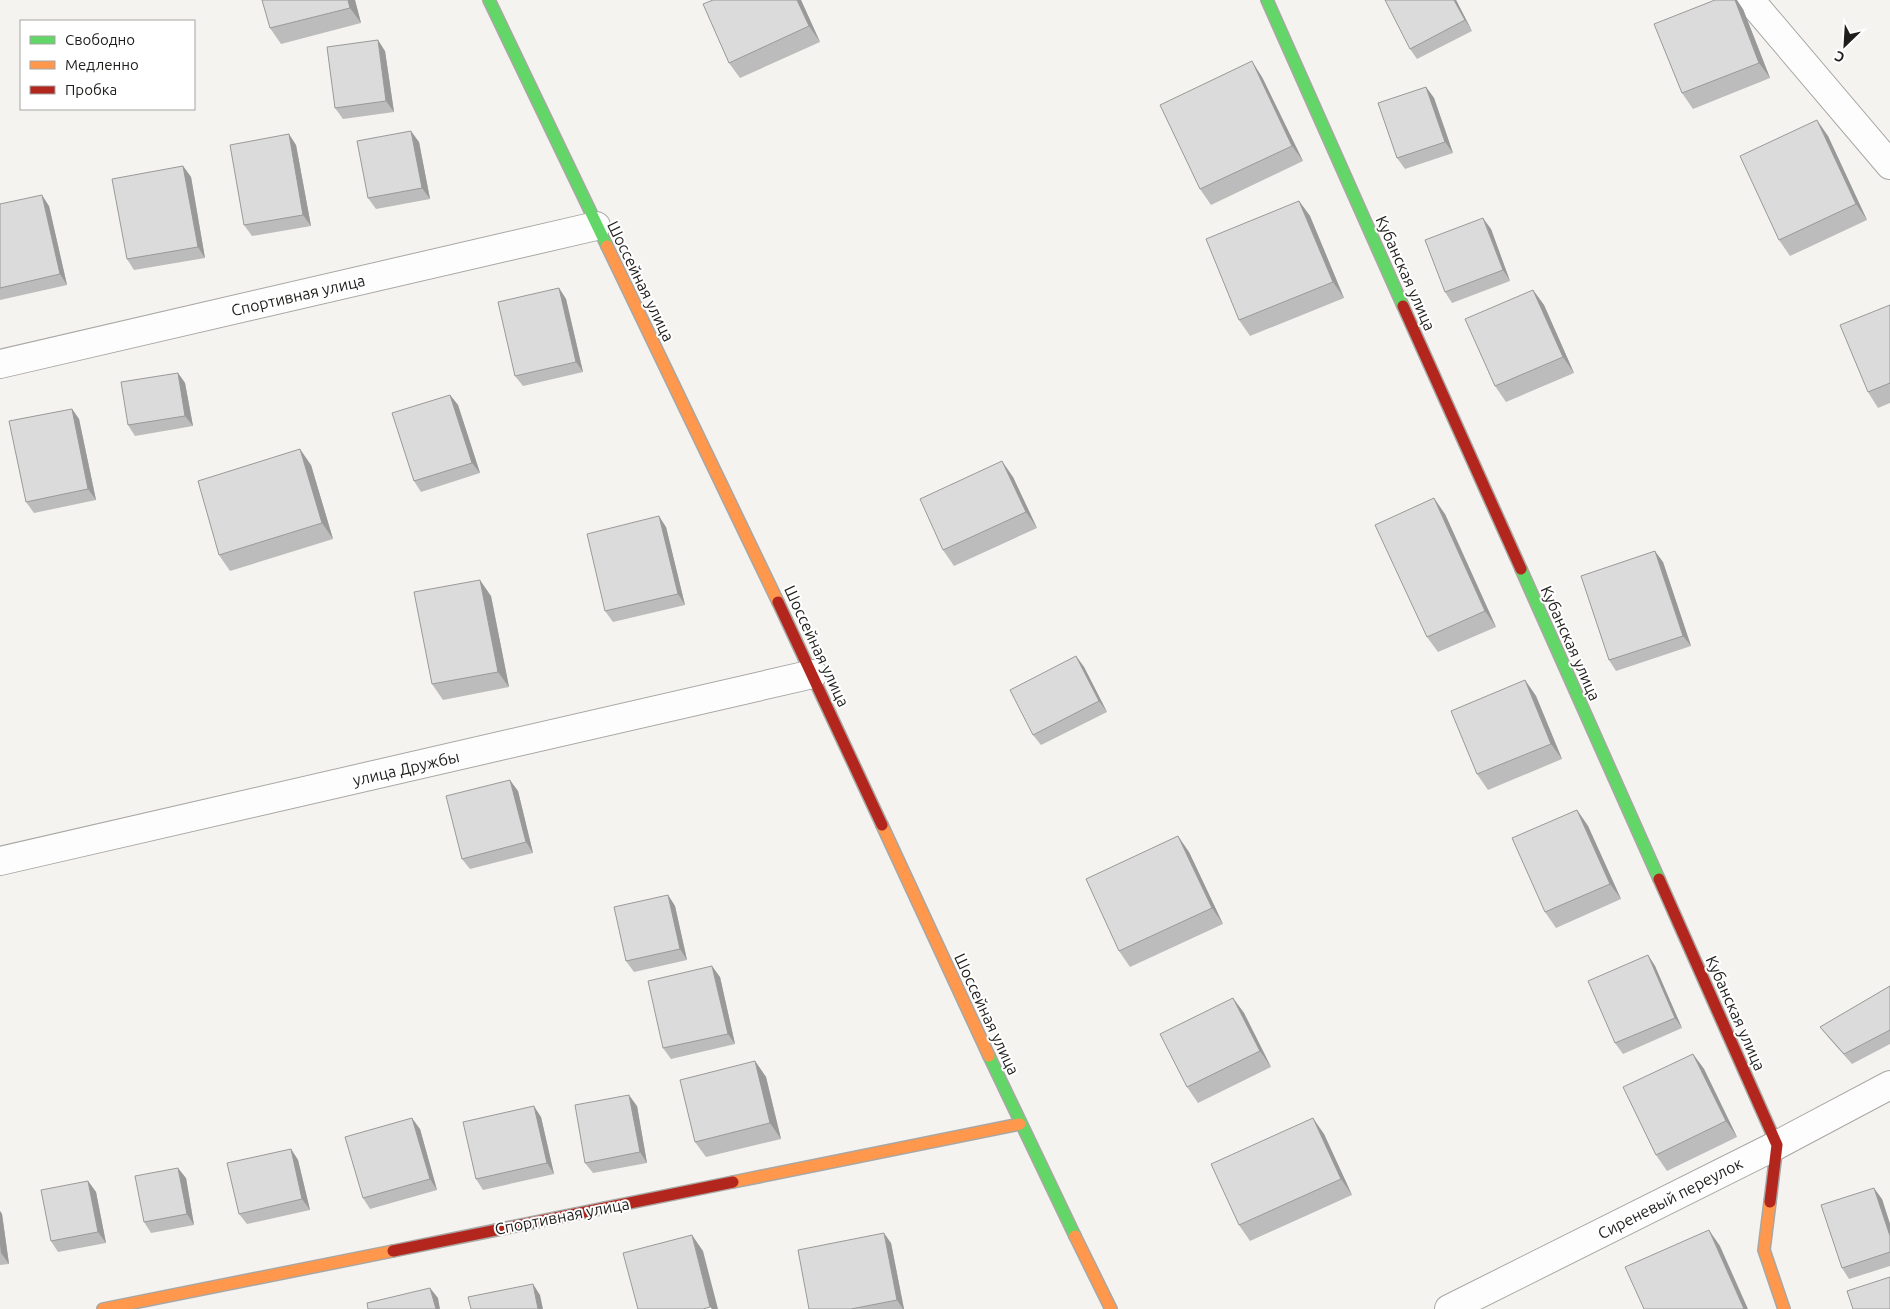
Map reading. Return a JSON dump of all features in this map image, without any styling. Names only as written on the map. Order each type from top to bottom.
[{"type":"street","name":"Шоссейная улица","points":[[489,0],[812,674],[1020,1124],[1110,1309]]},
{"type":"street","name":"Кубанская улица","points":[[1267,0],[1777,1145]]},
{"type":"street","points":[[1750,0],[1890,165]]},
{"type":"street","name":"Спортивная улица","points":[[0,364],[596,226]]},
{"type":"street","name":"улица Дружбы","points":[[0,862],[812,674]]},
{"type":"street","name":"Сиреневый переулок","points":[[1449,1309],[1777,1145],[1890,1085]]},
{"type":"street","name":"Спортивная улица","points":[[103,1309],[1020,1124]]},
{"type":"street","points":[[1777,1145],[1764,1250],[1784,1309]]},
{"type":"building","points":[[262,0],[348,0],[350,8],[270,28]]},
{"type":"building","points":[[713,0],[797,0],[809,26],[729,63],[703,4]]},
{"type":"building","points":[[1385,0],[1454,0],[1465,20],[1410,49]]},
{"type":"building","points":[[1715,0],[1735,0],[1759,63],[1682,93],[1654,24]]},
{"type":"building","points":[[378,40],[386,101],[335,108],[327,47]]},
{"type":"building","points":[[1252,61],[1292,146],[1200,189],[1160,105]]},
{"type":"building","points":[[1426,87],[1445,142],[1397,158],[1378,103]]},
{"type":"building","points":[[1817,120],[1856,204],[1779,240],[1740,156]]},
{"type":"building","points":[[411,131],[422,188],[368,198],[357,141]]},
{"type":"building","points":[[289,134],[303,215],[244,225],[230,145]]},
{"type":"building","points":[[183,166],[198,247],[127,259],[112,179]]},
{"type":"building","points":[[42,195],[60,274],[0,288],[0,204]]},
{"type":"building","points":[[1299,201],[1333,282],[1239,320],[1206,239]]},
{"type":"building","points":[[1483,218],[1503,270],[1445,292],[1425,240]]},
{"type":"building","points":[[559,288],[576,362],[515,376],[498,302]]},
{"type":"building","points":[[1533,290],[1563,357],[1495,386],[1465,319]]},
{"type":"building","points":[[1890,305],[1890,383],[1868,392],[1840,325]]},
{"type":"building","points":[[178,373],[185,416],[128,425],[121,382]]},
{"type":"building","points":[[450,395],[472,463],[414,481],[392,413]]},
{"type":"building","points":[[72,409],[88,489],[26,502],[9,421]]},
{"type":"building","points":[[300,449],[322,523],[219,555],[198,481]]},
{"type":"building","points":[[1002,461],[1026,512],[943,550],[920,499]]},
{"type":"building","points":[[1434,498],[1485,611],[1427,637],[1375,525]]},
{"type":"building","points":[[659,516],[678,594],[605,611],[587,534]]},
{"type":"building","points":[[1655,551],[1683,636],[1609,660],[1581,576]]},
{"type":"building","points":[[480,580],[498,672],[432,684],[414,592]]},
{"type":"building","points":[[1076,656],[1099,701],[1033,735],[1010,690]]},
{"type":"building","points":[[1525,680],[1551,744],[1477,774],[1451,711]]},
{"type":"building","points":[[510,780],[526,842],[462,859],[446,796]]},
{"type":"building","points":[[1577,810],[1610,884],[1545,912],[1512,838]]},
{"type":"building","points":[[1178,836],[1212,908],[1119,951],[1086,879]]},
{"type":"building","points":[[668,895],[680,949],[626,961],[614,907]]},
{"type":"building","points":[[1648,955],[1675,1018],[1615,1043],[1588,981]]},
{"type":"building","points":[[712,966],[728,1034],[663,1048],[648,981]]},
{"type":"building","points":[[1890,986],[1890,1030],[1844,1054],[1820,1027]]},
{"type":"building","points":[[1233,998],[1260,1051],[1187,1087],[1160,1034]]},
{"type":"building","points":[[1693,1054],[1726,1121],[1656,1155],[1623,1087]]},
{"type":"building","points":[[755,1061],[770,1123],[695,1142],[680,1080]]},
{"type":"building","points":[[629,1095],[640,1152],[585,1163],[575,1105]]},
{"type":"building","points":[[534,1106],[547,1163],[476,1179],[463,1122]]},
{"type":"building","points":[[412,1118],[430,1179],[363,1198],[345,1137]]},
{"type":"building","points":[[1313,1118],[1341,1179],[1239,1225],[1211,1164]]},
{"type":"building","points":[[291,1149],[302,1199],[239,1214],[227,1163]]},
{"type":"building","points":[[178,1168],[187,1214],[144,1222],[135,1176]]},
{"type":"building","points":[[88,1181],[98,1232],[51,1241],[41,1190]]},
{"type":"building","points":[[1874,1188],[1890,1236],[1890,1252],[1842,1268],[1821,1205]]},
{"type":"building","points":[[1709,1230],[1744,1309],[1644,1309],[1625,1267]]},
{"type":"building","points":[[884,1233],[897,1300],[851,1309],[809,1309],[798,1250]]},
{"type":"building","points":[[692,1235],[710,1307],[703,1309],[638,1309],[623,1253]]},
{"type":"building","points":[[1890,1277],[1890,1309],[1853,1309],[1847,1291]]},
{"type":"building","points":[[533,1284],[538,1309],[471,1309],[468,1297]]},
{"type":"building","points":[[430,1288],[436,1309],[368,1309],[367,1303]]},
{"type":"traffic: fast","points":[[489,0],[607,246]]},
{"type":"traffic: fast","points":[[1267,0],[1403,306]]},
{"type":"traffic: fast","points":[[1521,569],[1659,879]]},
{"type":"traffic: fast","points":[[989,1056],[1075,1236]]},
{"type":"traffic: slow","points":[[607,246],[778,602]]},
{"type":"traffic: slow","points":[[882,825],[989,1056]]},
{"type":"traffic: slow","points":[[733,1182],[1020,1124]]},
{"type":"traffic: slow","points":[[1770,1202],[1764,1250],[1784,1309]]},
{"type":"traffic: slow","points":[[1075,1236],[1111,1309]]},
{"type":"traffic: slow","points":[[103,1309],[393,1251]]},
{"type":"traffic: jam","points":[[1403,306],[1521,569]]},
{"type":"traffic: jam","points":[[778,602],[882,825]]},
{"type":"traffic: jam","points":[[1659,879],[1777,1145],[1770,1202]]},
{"type":"traffic: jam","points":[[393,1251],[733,1182]]}]
